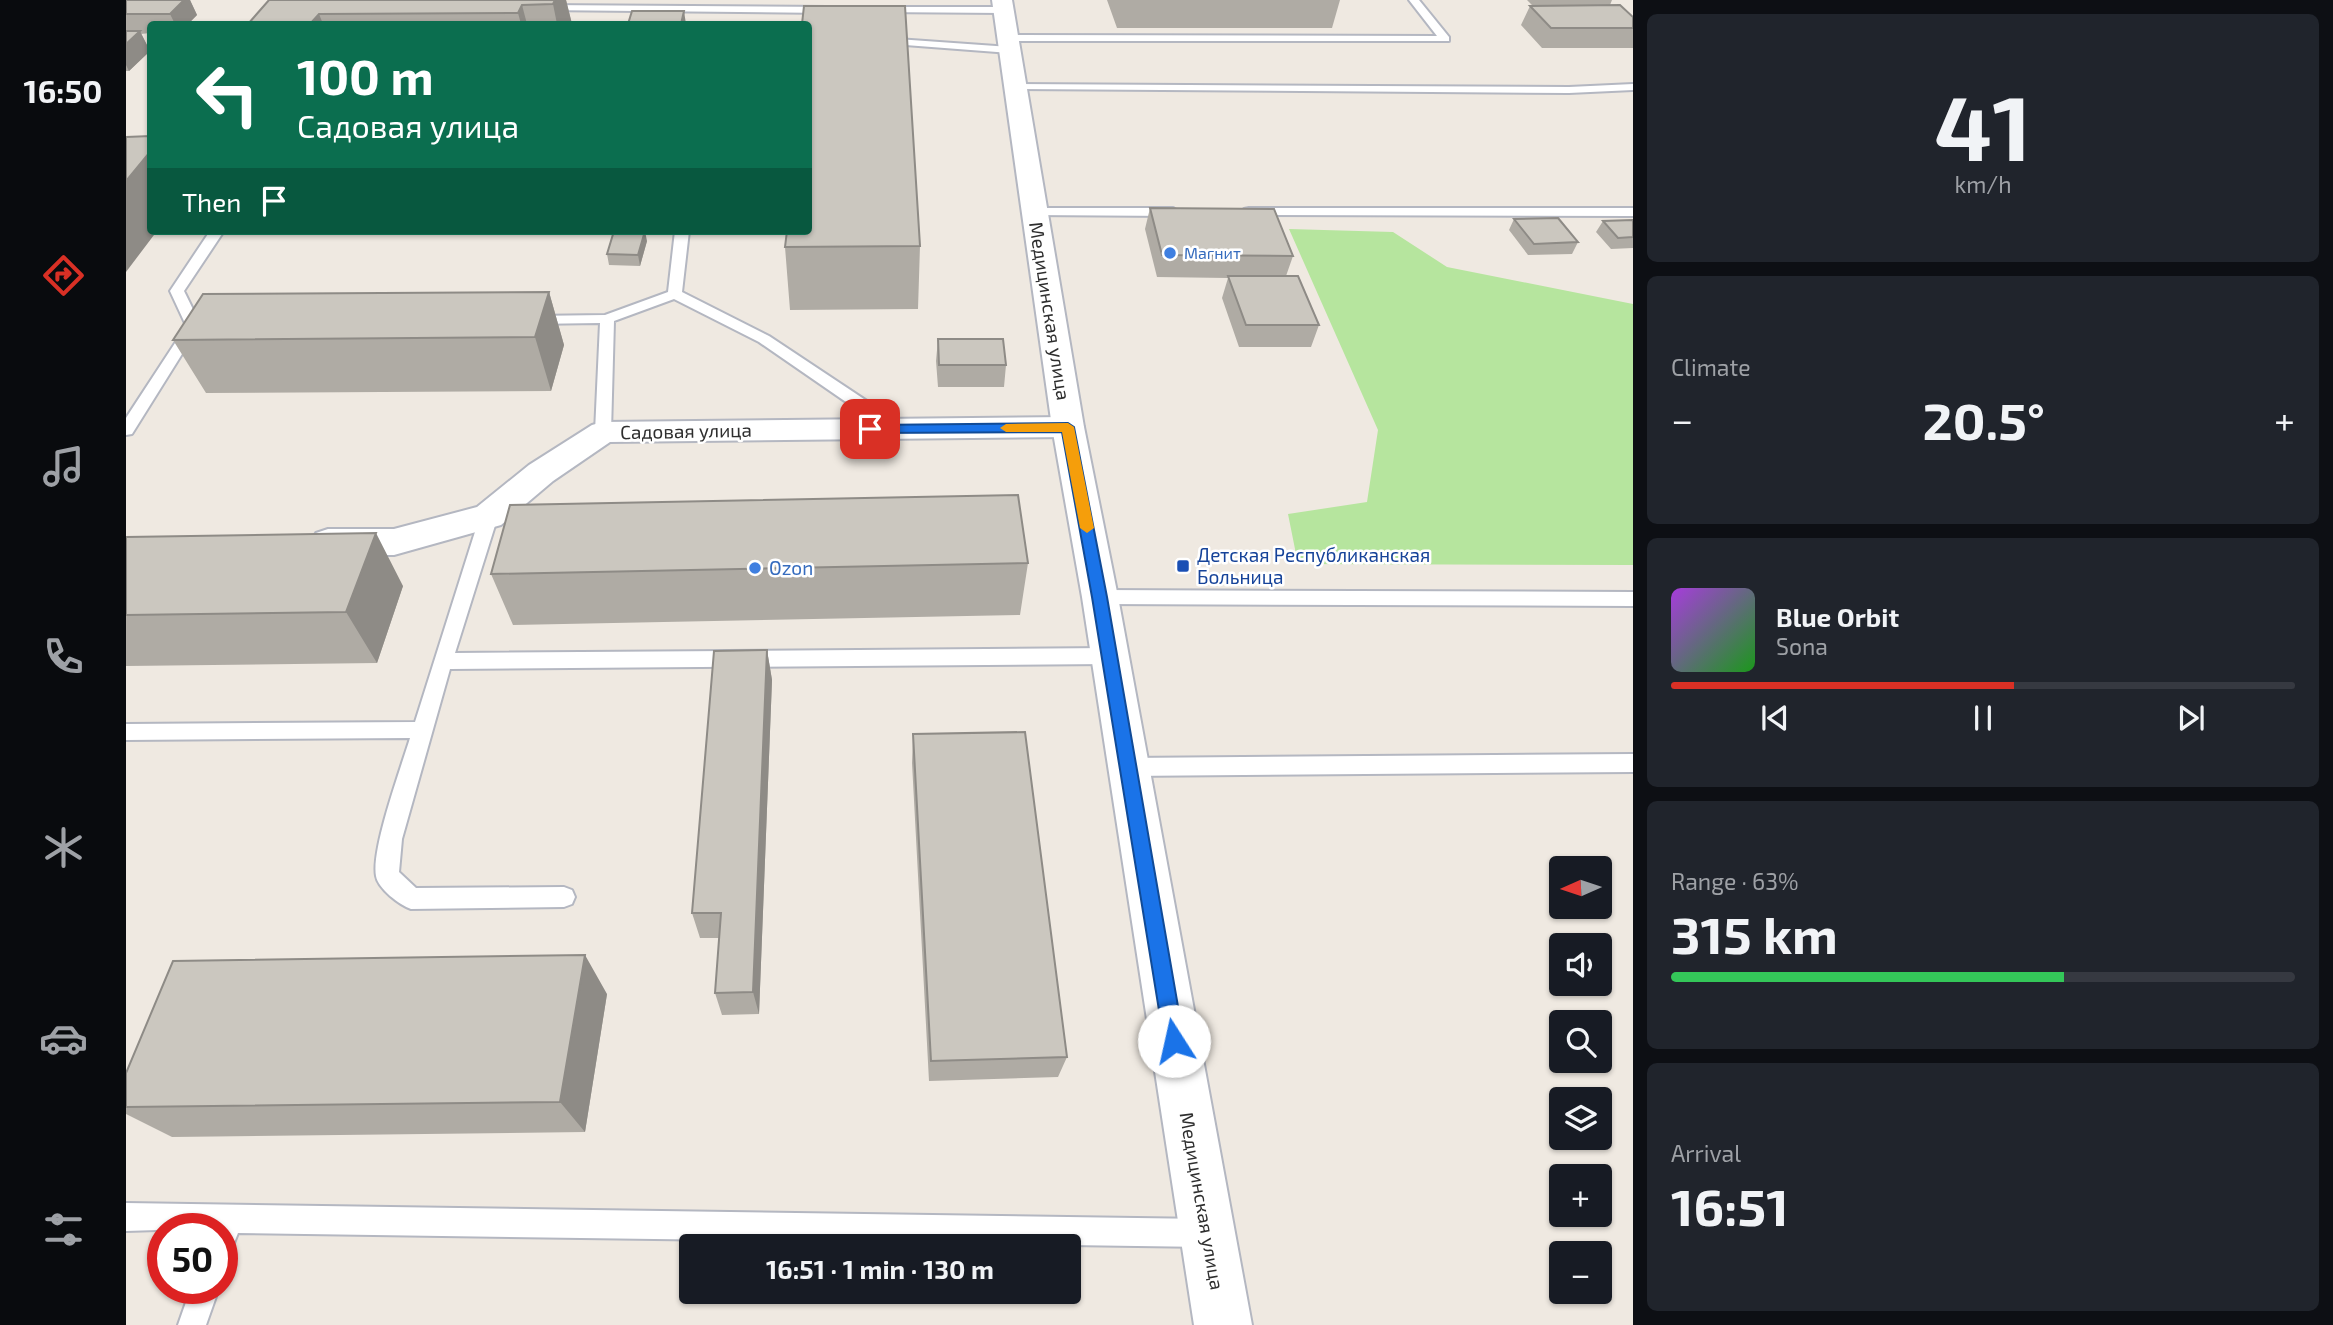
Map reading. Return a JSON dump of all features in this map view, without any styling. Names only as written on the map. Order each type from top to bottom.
[{"type":"main road","name":"Медицинская улица","points":[[1006,25],[1068,427],[1100,597],[1223,1325]]},
{"type":"main road","name":"Садовая улица","points":[[300,542],[394,542],[489,516],[541,473],[603,432],[1068,427]]},
{"type":"lane","points":[[870,10],[1006,25],[1445,39],[1414,0]]},
{"type":"lane","points":[[528,8],[648,4],[842,10]]},
{"type":"lane","points":[[875,40],[1006,25]]},
{"type":"lane","points":[[1016,88],[1569,90],[1633,87]]},
{"type":"lane","points":[[1035,212],[1188,212]]},
{"type":"lane","points":[[1229,212],[1633,212]]},
{"type":"lane","points":[[198,336],[177,291],[214,235]]},
{"type":"lane","points":[[675,294],[682,235]]},
{"type":"lane","points":[[511,321],[607,319],[675,294],[764,339],[897,429]]},
{"type":"lane","points":[[603,432],[607,319]]},
{"type":"lane","points":[[126,430],[183,344],[216,328]]},
{"type":"lane","points":[[489,516],[391,839],[387,876],[411,899],[564,897]]},
{"type":"lane","points":[[1100,597],[1633,599]]},
{"type":"lane","points":[[443,661],[1109,656]]},
{"type":"lane","points":[[126,732],[422,730]]},
{"type":"lane","points":[[1127,766],[1633,763]]},
{"type":"lane","points":[[126,1217],[147,1220]]},
{"type":"lane","points":[[238,1229],[1207,1234]]},
{"type":"lane","points":[[192,1325],[199,1304]]},
{"type":"green space","points":[[1289,229],[1393,232],[1447,267],[1633,304],[1633,565],[1298,564],[1288,514],[1367,502],[1378,430]]},
{"type":"building","points":[[126,0],[184,0],[170,14],[126,14]]},
{"type":"building","points":[[269,0],[555,0],[553,4],[522,5],[518,13],[319,14],[313,21],[251,21]]},
{"type":"building","points":[[1620,5],[1633,17],[1633,28],[1551,28],[1530,6]]},
{"type":"building","points":[[804,6],[905,6],[920,246],[785,247],[786,235],[812,235],[812,21],[802,21]]},
{"type":"building","points":[[632,11],[684,11],[682,21],[629,21]]},
{"type":"building","points":[[126,31],[140,31],[126,44]]},
{"type":"building","points":[[147,136],[147,156],[126,181],[126,137]]},
{"type":"building","points":[[1150,208],[1274,209],[1293,256],[1162,255]]},
{"type":"building","points":[[1558,218],[1578,242],[1534,244],[1514,219]]},
{"type":"building","points":[[1633,220],[1633,237],[1618,238],[1603,221]]},
{"type":"building","points":[[613,235],[644,235],[638,255],[607,254]]},
{"type":"building","points":[[1228,276],[1298,276],[1319,325],[1246,325]]},
{"type":"building","points":[[549,292],[535,337],[173,340],[203,294]]},
{"type":"building","points":[[938,339],[1003,339],[1006,365],[939,365]]},
{"type":"building","points":[[1018,495],[1028,563],[491,574],[510,505]]},
{"type":"building","points":[[376,533],[346,612],[126,615],[126,537]]},
{"type":"building","points":[[767,650],[753,992],[715,993],[721,913],[692,913],[714,651]]},
{"type":"building","points":[[1025,732],[1067,1057],[931,1061],[913,734]]},
{"type":"building","points":[[585,955],[560,1102],[126,1107],[126,1073],[173,961]]},
{"type":"slow traffic","points":[[1006,428],[1068,427],[1087,528]]},
{"type":"place","name":"Магнит","points":[[1170,253]]},
{"type":"place","name":"Детская Республиканская Больница","points":[[1183,566]]},
{"type":"place","name":"Ozon","points":[[755,568]]},
{"type":"route","points":[[870,429],[1068,427],[1100,597],[1174,1041]]}]
